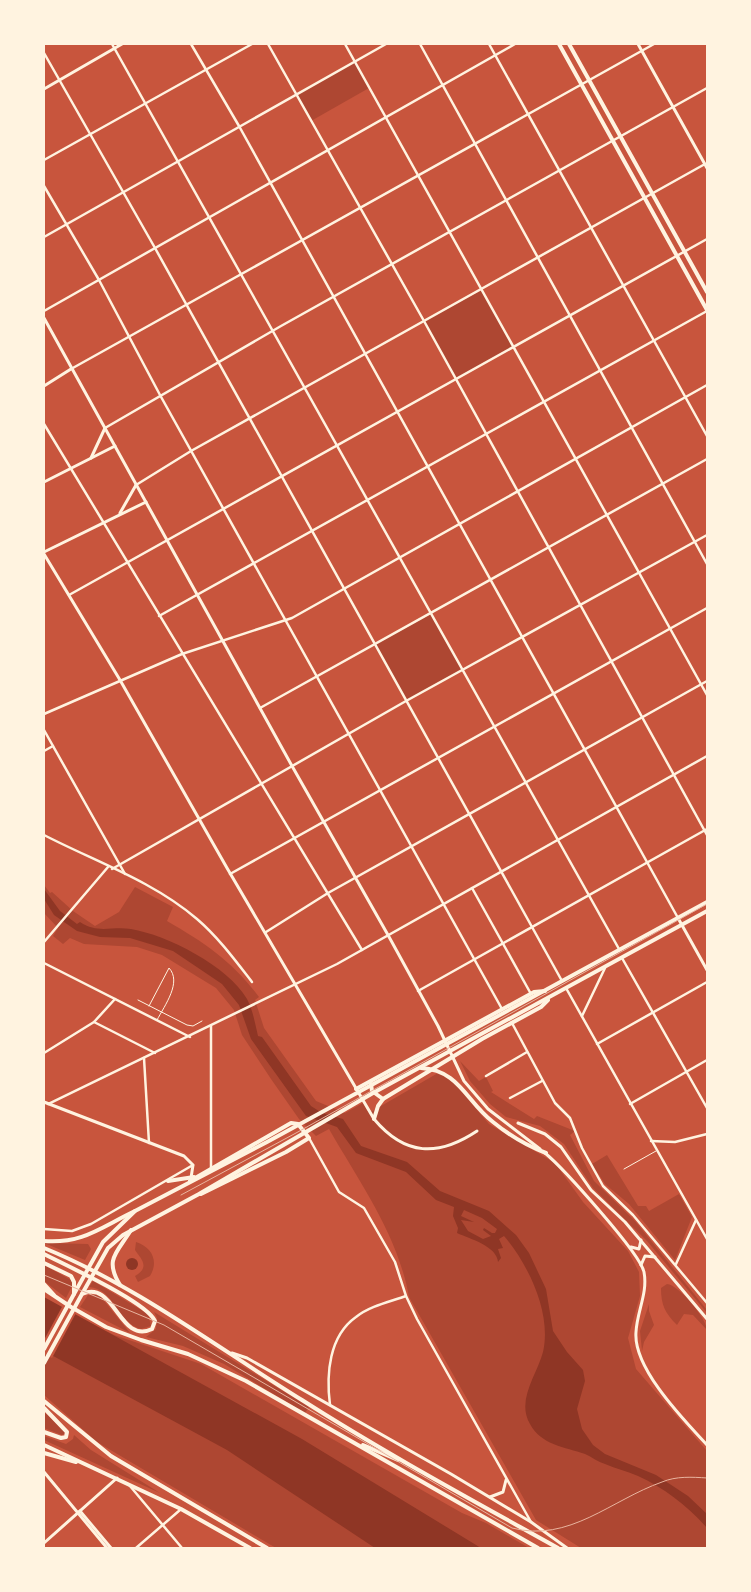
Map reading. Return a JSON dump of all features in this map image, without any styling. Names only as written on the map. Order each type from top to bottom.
[{"type":"main road","points":[[44,89],[122,44]]},
{"type":"main road","points":[[559,44],[707,310]]},
{"type":"main road","points":[[570,44],[707,292]]},
{"type":"main road","points":[[638,44],[707,165]]},
{"type":"main road","points":[[44,318],[292,766],[388,935],[445,1041],[464,1081],[478,1100],[546,1153],[563,1170],[630,1247],[642,1265],[645,1290],[635,1333],[639,1357],[652,1379],[707,1445]]},
{"type":"main road","points":[[44,386],[72,370]]},
{"type":"main road","points":[[91,458],[105,428]]},
{"type":"main road","points":[[44,482],[115,446]]},
{"type":"main road","points":[[120,514],[136,485]]},
{"type":"main road","points":[[146,502],[44,553],[120,680],[230,874],[266,932],[374,1119],[400,1142],[423,1149],[452,1145],[477,1131]]},
{"type":"main road","points":[[44,1241],[65,1242],[80,1239],[188,1184],[195,1177],[523,1003],[707,902]]},
{"type":"main road","points":[[44,1363],[102,1258],[115,1240],[419,1068],[707,911]]},
{"type":"main road","points":[[678,918],[707,970]]},
{"type":"main road","points":[[356,1089],[530,994],[539,990],[545,991]]},
{"type":"main road","points":[[374,1119],[378,1106],[383,1100],[482,1039],[544,1004],[549,997]]},
{"type":"main road","points":[[475,1024],[473,1032],[482,1039]]},
{"type":"main road","points":[[419,1068],[437,1070],[450,1076],[479,1110],[502,1129],[546,1153]]},
{"type":"main road","points":[[372,1080],[372,1091],[383,1100]]},
{"type":"main road","points":[[44,1102],[184,1156],[193,1166],[195,1177]]},
{"type":"main road","points":[[188,1184],[195,1177],[290,1123],[298,1124],[309,1138],[207,1193],[199,1194]]},
{"type":"main road","points":[[518,1123],[534,1129],[553,1140],[570,1160],[590,1190],[641,1239],[707,1319]]},
{"type":"main road","points":[[168,1181],[195,1177]]},
{"type":"main road","points":[[44,1349],[96,1255],[110,1234],[135,1211]]},
{"type":"main road","points":[[121,1287],[113,1273],[112,1263],[115,1253],[131,1230]]},
{"type":"main road","points":[[630,1247],[640,1248],[641,1239]]},
{"type":"main road","points":[[44,1248],[80,1264],[121,1287],[232,1353],[301,1400],[557,1548]]},
{"type":"main road","points":[[44,1254],[114,1290],[150,1313],[155,1321],[154,1327],[146,1332],[133,1329],[100,1294],[92,1291],[82,1294]]},
{"type":"main road","points":[[642,1265],[646,1255],[658,1258]]},
{"type":"main road","points":[[44,1263],[71,1276],[74,1282],[74,1294]]},
{"type":"main road","points":[[44,1284],[57,1298]]},
{"type":"main road","points":[[44,1289],[116,1331],[210,1363],[348,1439],[538,1548]]},
{"type":"main road","points":[[232,1353],[248,1358],[490,1497],[532,1522],[567,1548]]},
{"type":"main road","points":[[44,1401],[111,1456],[267,1548]]},
{"type":"main road","points":[[44,1408],[67,1432],[63,1438],[44,1432]]},
{"type":"main road","points":[[348,1439],[414,1466]]},
{"type":"main road","points":[[44,1445],[126,1481],[181,1508],[250,1548]]},
{"type":"main road","points":[[44,1453],[87,1465]]},
{"type":"main road","points":[[44,1472],[111,1548]]},
{"type":"main road","points":[[44,1543],[118,1478]]},
{"type":"main road","points":[[490,1497],[503,1492],[506,1480]]},
{"type":"main road","points":[[79,1512],[107,1548]]},
{"type":"street","points":[[112,44],[211,216],[367,501],[619,950]]},
{"type":"street","points":[[191,44],[239,126],[678,918]]},
{"type":"street","points":[[44,160],[252,44]]},
{"type":"street","points":[[268,44],[393,264],[455,380],[643,716],[707,835]]},
{"type":"street","points":[[345,44],[707,695]]},
{"type":"street","points":[[44,237],[386,44]]},
{"type":"street","points":[[420,44],[707,564]]},
{"type":"street","points":[[489,44],[707,436]]},
{"type":"street","points":[[44,311],[515,44]]},
{"type":"street","points":[[72,370],[186,304],[303,241],[654,44]]},
{"type":"street","points":[[44,53],[155,248],[562,982]]},
{"type":"street","points":[[105,428],[218,362],[707,88]]},
{"type":"street","points":[[136,485],[191,451],[366,355],[652,193],[707,165]]},
{"type":"street","points":[[44,186],[99,280],[160,395],[502,1009]]},
{"type":"street","points":[[69,594],[707,239]]},
{"type":"street","points":[[159,616],[313,532],[707,310]]},
{"type":"street","points":[[44,714],[182,654],[286,620],[707,385]]},
{"type":"street","points":[[44,424],[362,950]]},
{"type":"street","points":[[260,708],[707,460]]},
{"type":"street","points":[[44,942],[110,868],[707,534]]},
{"type":"street","points":[[230,874],[707,608]]},
{"type":"street","points":[[266,932],[328,893],[707,681]]},
{"type":"street","points":[[44,730],[126,875]]},
{"type":"street","points":[[44,750],[53,746]]},
{"type":"street","points":[[48,1104],[190,1037],[362,950],[707,756]]},
{"type":"street","points":[[418,991],[706,830]]},
{"type":"street","points":[[44,835],[165,896],[197,918],[219,940],[252,982]]},
{"type":"street","points":[[472,888],[530,994]]},
{"type":"street","points":[[622,958],[707,1108]]},
{"type":"street","points":[[44,963],[190,1037]]},
{"type":"street","points":[[582,1016],[606,967]]},
{"type":"street","points":[[597,1044],[707,982]]},
{"type":"street","points":[[566,988],[707,1239]]},
{"type":"street","points":[[44,1053],[94,1022],[115,999]]},
{"type":"street","points":[[94,1022],[155,1053]]},
{"type":"street","points":[[512,1023],[555,1103],[568,1114],[582,1148],[603,1186],[633,1215],[707,1303]]},
{"type":"street","points":[[211,1026],[212,1168]]},
{"type":"street","points":[[486,1076],[527,1052]]},
{"type":"street","points":[[144,1058],[149,1143]]},
{"type":"street","points":[[630,1104],[707,1060]]},
{"type":"street","points":[[510,1098],[542,1081]]},
{"type":"street","points":[[651,1142],[680,1141],[707,1134]]},
{"type":"street","points":[[309,1138],[339,1192],[364,1208],[395,1262],[406,1296],[506,1480],[532,1522]]},
{"type":"street","points":[[44,1229],[60,1232],[81,1228],[103,1218],[193,1166]]},
{"type":"street","points":[[676,1264],[696,1220]]},
{"type":"street","points":[[330,1404],[329,1362],[340,1335],[348,1324],[363,1312],[406,1296]]},
{"type":"street","points":[[126,1481],[182,1548]]},
{"type":"street","points":[[136,1548],[181,1508]]},
{"type":"lane","points":[[149,1006],[169,968],[174,976],[175,983],[157,1020]]},
{"type":"lane","points":[[138,1000],[190,1026],[202,1021]]},
{"type":"lane","points":[[624,1169],[656,1150]]},
{"type":"shaded area","points":[[355,61],[369,88],[311,121],[297,94]]},
{"type":"shaded area","points":[[482,290],[514,347],[455,380],[424,321]]},
{"type":"shaded area","points":[[431,614],[463,671],[406,701],[374,645]]},
{"type":"shaded area","points":[[44,885],[50,893],[52,892],[73,911],[95,926],[119,912],[135,887],[173,907],[167,921],[194,937],[228,963],[259,997],[255,1000],[264,1028],[316,1101],[345,1113],[363,1103],[369,1113],[438,1073],[443,1074],[455,1084],[489,1124],[555,1163],[583,1202],[628,1251],[639,1272],[640,1296],[628,1338],[636,1369],[707,1451],[707,1548],[581,1548],[536,1520],[409,1297],[404,1274],[387,1231],[329,1129],[316,1136],[299,1119],[242,1035],[234,1010],[216,988],[162,955],[137,947],[84,944],[70,938],[63,944],[53,936],[58,928],[44,913]]},
{"type":"shaded area","points":[[44,889],[60,911],[77,924],[80,922],[99,929],[124,928],[146,932],[179,945],[211,964],[226,975],[247,999],[258,1036],[262,1037],[311,1106],[322,1113],[343,1119],[361,1146],[407,1162],[440,1191],[489,1211],[516,1235],[529,1253],[546,1289],[553,1331],[567,1352],[583,1370],[585,1381],[577,1409],[582,1429],[593,1445],[605,1454],[656,1475],[688,1496],[707,1514],[707,1528],[684,1505],[648,1481],[602,1463],[585,1454],[547,1441],[540,1437],[530,1424],[526,1415],[526,1397],[543,1352],[545,1337],[544,1321],[536,1290],[529,1275],[513,1247],[504,1236],[499,1239],[503,1248],[498,1249],[501,1258],[498,1262],[496,1256],[488,1247],[457,1233],[458,1228],[453,1216],[454,1207],[436,1200],[406,1172],[356,1153],[337,1127],[306,1116],[251,1039],[239,1005],[222,984],[173,951],[130,938],[100,937],[77,931],[54,915],[44,899]],"holes":[[[464,1210],[482,1218],[497,1229],[495,1233],[492,1233],[484,1228],[483,1230],[491,1236],[483,1239],[468,1231],[461,1220],[474,1222],[461,1216]]]},
{"type":"shaded area","points":[[460,1061],[479,1081],[486,1077],[493,1091],[491,1092],[534,1119],[537,1116],[575,1131],[570,1135],[594,1181],[635,1221],[707,1310],[707,1313],[647,1241],[593,1188],[564,1144],[540,1126],[506,1117],[490,1104],[470,1081]]},
{"type":"shaded area","points":[[607,1155],[638,1206],[646,1206],[649,1211],[679,1194],[692,1217],[675,1260],[629,1204],[605,1184],[592,1164]]},
{"type":"shaded area","points":[[136,1242],[142,1244],[150,1251],[154,1260],[150,1276],[138,1282],[135,1276],[142,1270],[143,1263],[135,1250]]},
{"type":"shaded area","points":[[44,1243],[88,1244],[91,1249],[85,1260]]},
{"type":"shaded area","points":[[134,1258],[137,1259],[137,1269],[130,1270],[127,1269],[126,1262],[127,1259]]},
{"type":"shaded area","points":[[44,1265],[71,1280],[73,1284],[66,1298],[44,1281]]},
{"type":"shaded area","points":[[93,1281],[148,1314],[151,1326],[141,1329],[133,1326],[105,1294],[98,1289],[89,1287]]},
{"type":"shaded area","points":[[667,1284],[678,1290],[692,1303],[706,1325],[707,1330],[693,1315],[684,1314],[677,1325],[673,1321],[664,1308],[662,1299],[661,1288]]},
{"type":"shaded area","points":[[88,1295],[101,1297],[130,1333],[80,1307]]},
{"type":"shaded area","points":[[44,1297],[302,1439],[481,1548],[375,1548],[227,1450],[44,1351]]},
{"type":"shaded area","points":[[44,1300],[114,1335],[201,1364],[462,1513],[486,1523],[529,1548],[276,1548],[97,1442],[44,1395]]},
{"type":"shaded area","points":[[649,1304],[649,1311],[654,1325],[644,1342],[642,1351],[640,1331]]},
{"type":"shaded area","points":[[154,1312],[309,1407],[305,1413],[224,1364],[183,1346],[146,1337],[156,1329],[157,1318]]},
{"type":"shaded area","points":[[44,1412],[65,1431],[64,1434],[62,1435],[44,1428]]},
{"type":"shaded area","points":[[74,1435],[91,1450],[160,1493],[44,1440],[44,1436],[66,1444],[73,1439]]},
{"type":"pier","points":[[63,1305],[76,1313],[52,1358],[44,1354],[44,1340]]},
{"type":"railway","points":[[181,1195],[707,904]]},
{"type":"railway","points":[[44,1275],[164,1325],[512,1528],[533,1531],[552,1530],[571,1525],[667,1480],[684,1477],[707,1478]]}]
